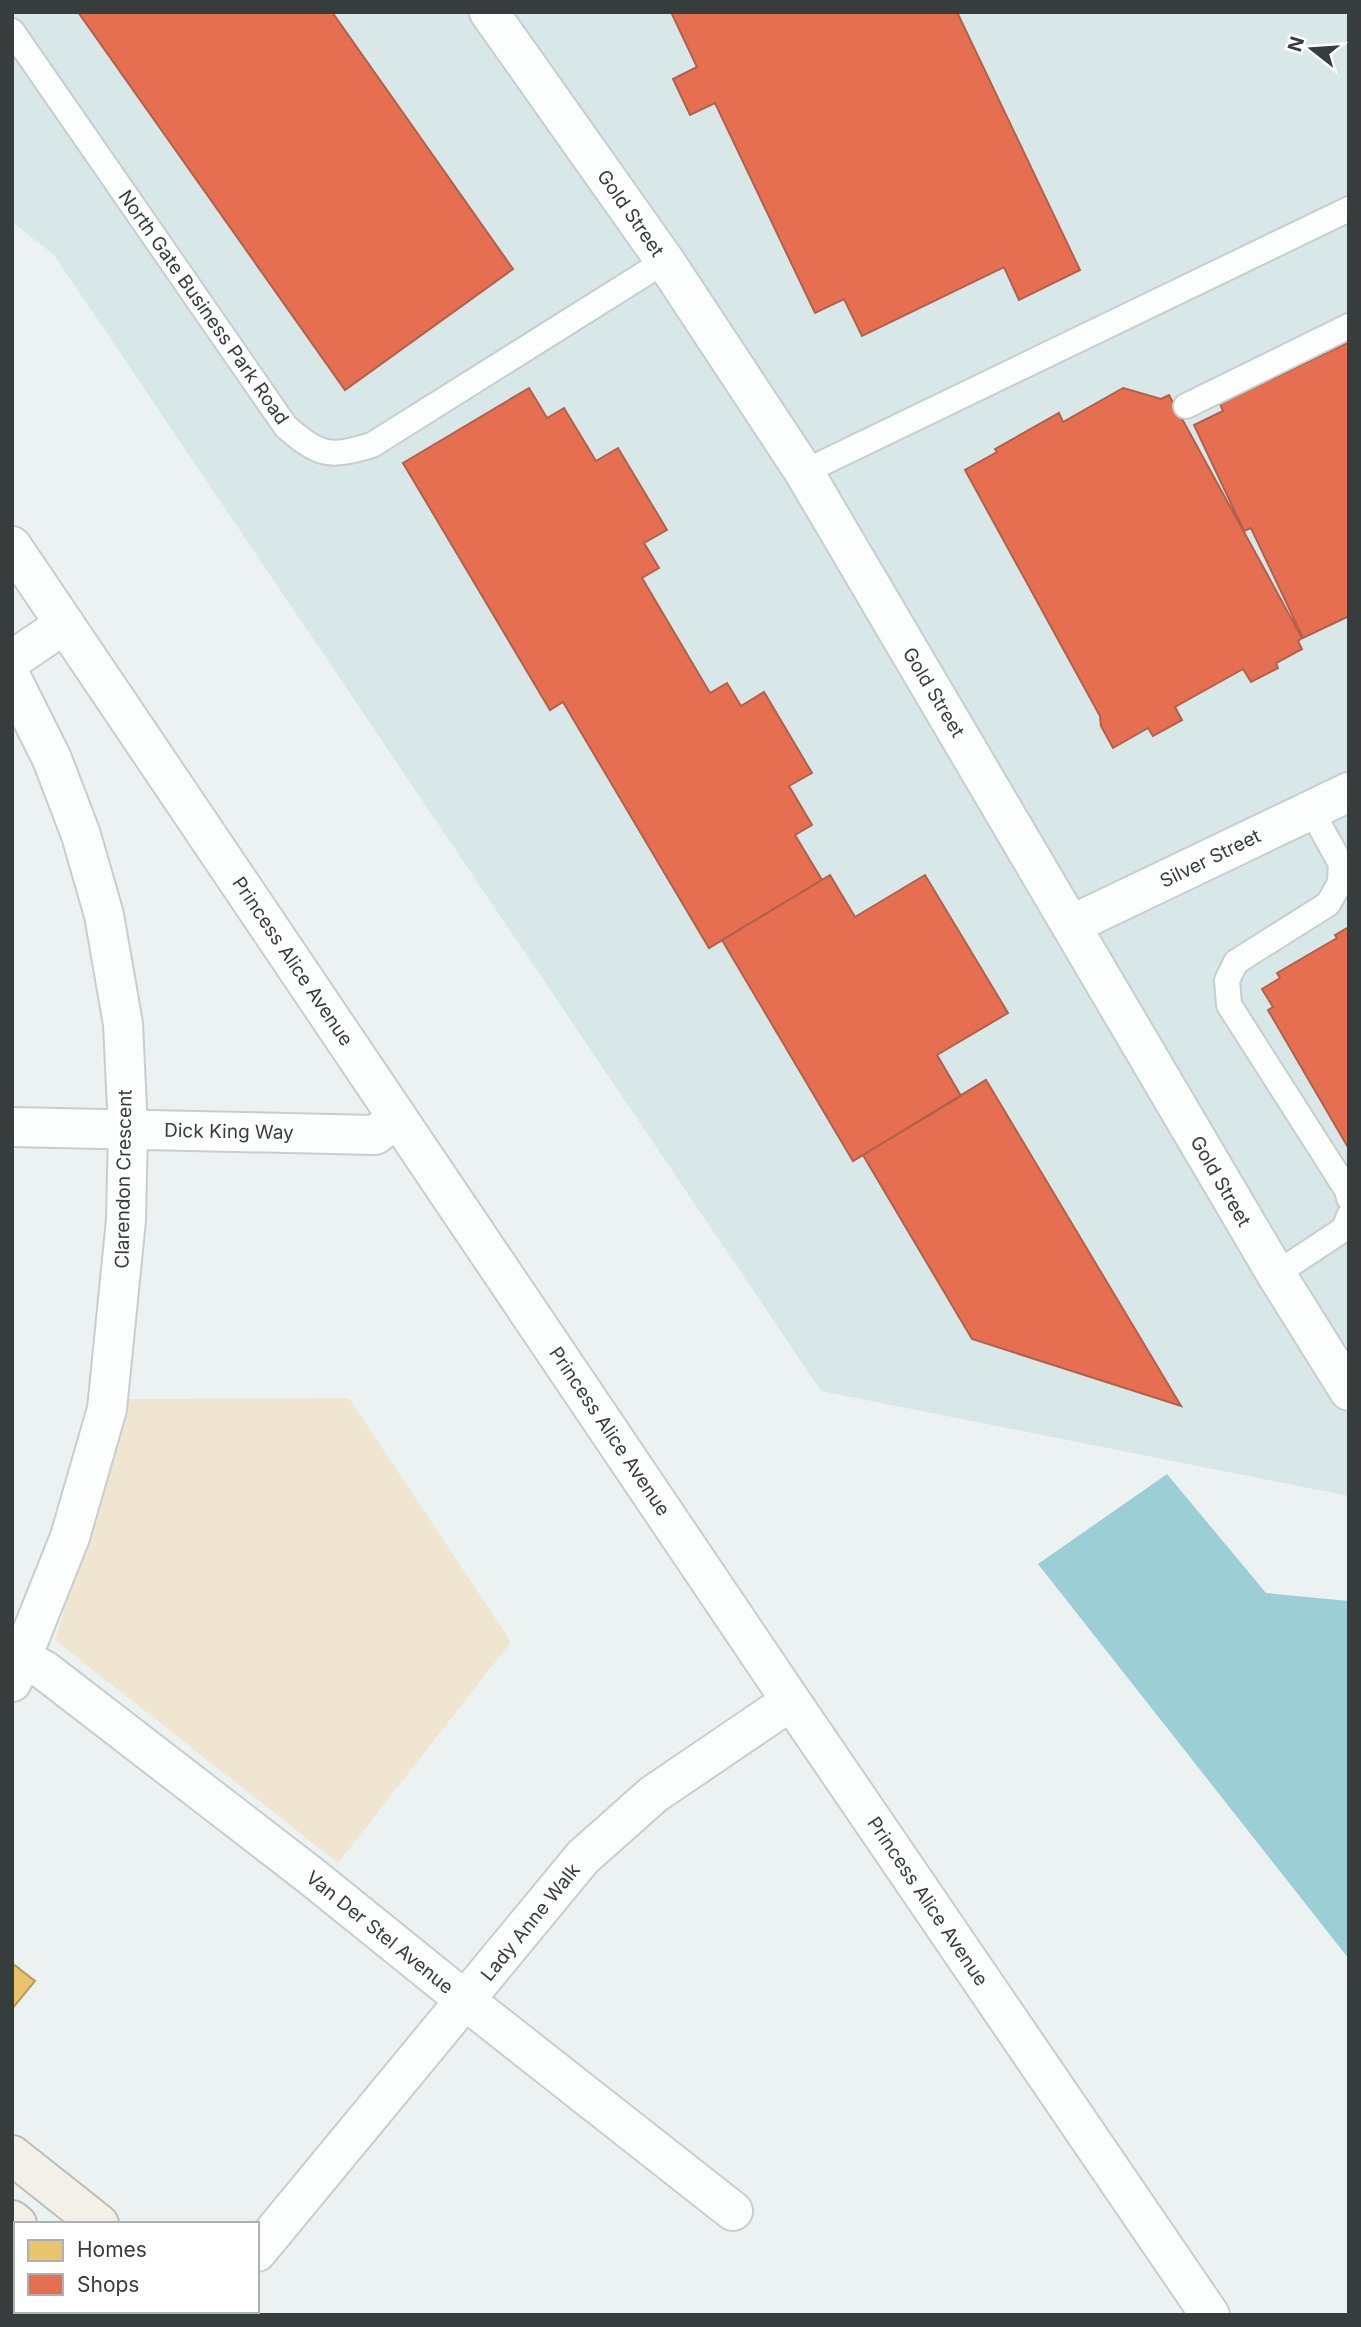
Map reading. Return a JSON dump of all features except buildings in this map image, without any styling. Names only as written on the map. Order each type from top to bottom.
[{"type":"main road","points":[[12,2155],[96,2222]]},
{"type":"street","name":"Gold Street","points":[[489,12],[665,261],[804,472],[1276,1274],[1349,1391]]},
{"type":"street","name":"Princess Alice Avenue","points":[[12,546],[791,1701],[1210,2315]]},
{"type":"street","points":[[12,660],[65,624]]},
{"type":"street","name":"Clarendon Crescent","points":[[12,679],[67,797],[104,915],[123,1024],[128,1129],[125,1220],[107,1409],[71,1537],[18,1670]]},
{"type":"street","name":"Silver Street","points":[[1071,925],[1349,792]]},
{"type":"street","name":"Dick King Way","points":[[12,1127],[375,1135],[398,1118]]},
{"type":"street","name":"Van Der Stel Avenue","points":[[18,1670],[44,1670],[226,1810],[733,2211]]},
{"type":"street","name":"Lady Anne Walk","points":[[259,2250],[583,1857],[654,1794],[791,1701]]},
{"type":"lane","name":"North Gate Business Park Road","points":[[12,31],[286,427],[311,448],[342,454],[372,444],[665,261]]},
{"type":"lane","points":[[804,472],[1349,209]]},
{"type":"lane","points":[[1186,407],[1349,326]]},
{"type":"lane","points":[[1311,810],[1341,864],[1340,883],[1328,904],[1236,962],[1227,980],[1229,1005],[1347,1190],[1349,1198]]},
{"type":"lane","points":[[1276,1274],[1344,1229],[1349,1216]]},
{"type":"shaded area","points":[[12,12],[1349,12],[1349,1496],[821,1391],[54,255],[12,222]]},
{"type":"shaded area","points":[[349,1398],[511,1642],[338,1863],[55,1640],[129,1399]]},
{"type":"water","points":[[1167,1474],[1266,1593],[1349,1601],[1349,1959],[1038,1564]]}]
